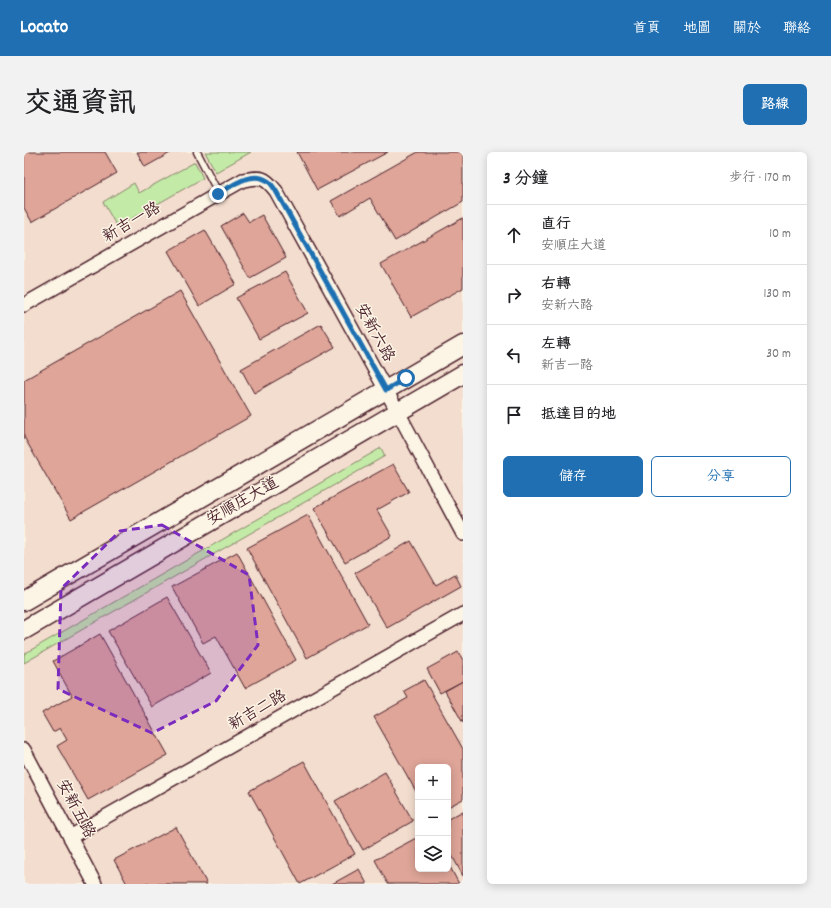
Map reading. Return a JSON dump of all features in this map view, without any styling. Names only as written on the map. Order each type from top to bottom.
[{"type":"street","name":"新吉一路","points":[[24,304],[243,180],[259,177]]},
{"type":"street","name":"安新六路","points":[[259,177],[269,182],[276,191],[398,412],[463,534]]},
{"type":"street","name":"安順庄大道","points":[[24,601],[463,345]]},
{"type":"street","name":"安順庄大道","points":[[24,630],[463,374]]},
{"type":"street","name":"新吉二路","points":[[70,837],[463,614]]},
{"type":"street","name":"安新五路","points":[[24,750],[95,884]]},
{"type":"lane","points":[[197,152],[218,194]]},
{"type":"highlighted area","points":[[162,525],[249,575],[258,645],[216,701],[152,733],[58,689],[61,589],[120,531]]},
{"type":"shaded area","points":[[24,152],[463,152],[463,884],[24,884]]},
{"type":"green space","points":[[205,152],[251,152],[216,172]]},
{"type":"green space","points":[[195,162],[203,178],[117,227],[103,202],[134,183],[139,193]]},
{"type":"green space","points":[[381,448],[385,456],[24,663],[24,654]]},
{"type":"building","points":[[24,152],[105,152],[117,173],[32,222],[24,208]]},
{"type":"building","points":[[137,152],[172,152],[145,167]]},
{"type":"building","points":[[297,152],[388,152],[317,190]]},
{"type":"building","points":[[418,152],[463,152],[463,202],[395,241],[370,198],[340,216],[331,201]]},
{"type":"building","points":[[243,213],[249,222],[262,215],[286,258],[250,278],[221,226]]},
{"type":"building","points":[[463,218],[463,288],[411,317],[381,264]]},
{"type":"building","points":[[205,230],[236,284],[199,306],[168,251]]},
{"type":"building","points":[[285,272],[308,313],[259,339],[236,298]]},
{"type":"building","points":[[180,291],[251,416],[71,519],[24,437],[24,380]]},
{"type":"building","points":[[321,324],[335,347],[254,393],[241,369]]},
{"type":"building","points":[[393,464],[409,492],[377,510],[392,536],[345,562],[314,508]]},
{"type":"building","points":[[308,515],[368,624],[307,658],[247,548]]},
{"type":"building","points":[[411,541],[436,585],[455,574],[461,586],[387,628],[355,573]]},
{"type":"building","points":[[237,552],[296,660],[245,688],[216,636],[203,643],[172,587]]},
{"type":"building","points":[[167,597],[211,673],[152,707],[108,631]]},
{"type":"building","points":[[100,634],[168,755],[88,800],[57,746],[67,740],[60,728],[53,732],[42,713],[72,696],[53,661]]},
{"type":"building","points":[[458,652],[463,660],[463,681],[440,693],[427,669]]},
{"type":"building","points":[[424,680],[463,749],[463,799],[451,805],[451,764],[415,764],[415,790],[374,717],[408,698],[404,691]]},
{"type":"building","points":[[463,681],[463,723],[445,691]]},
{"type":"building","points":[[304,761],[355,854],[300,884],[249,791]]},
{"type":"building","points":[[385,772],[413,821],[363,850],[335,801]]},
{"type":"building","points":[[463,811],[463,876],[451,854],[451,817]]},
{"type":"building","points":[[176,827],[207,884],[127,884],[114,860]]},
{"type":"building","points":[[415,839],[415,872],[451,872],[451,869],[459,884],[388,884],[375,860]]},
{"type":"building","points":[[359,869],[367,884],[332,884]]},
{"type":"route","points":[[218,194],[243,180],[259,177],[269,182],[276,191],[386,390],[406,378]]}]
